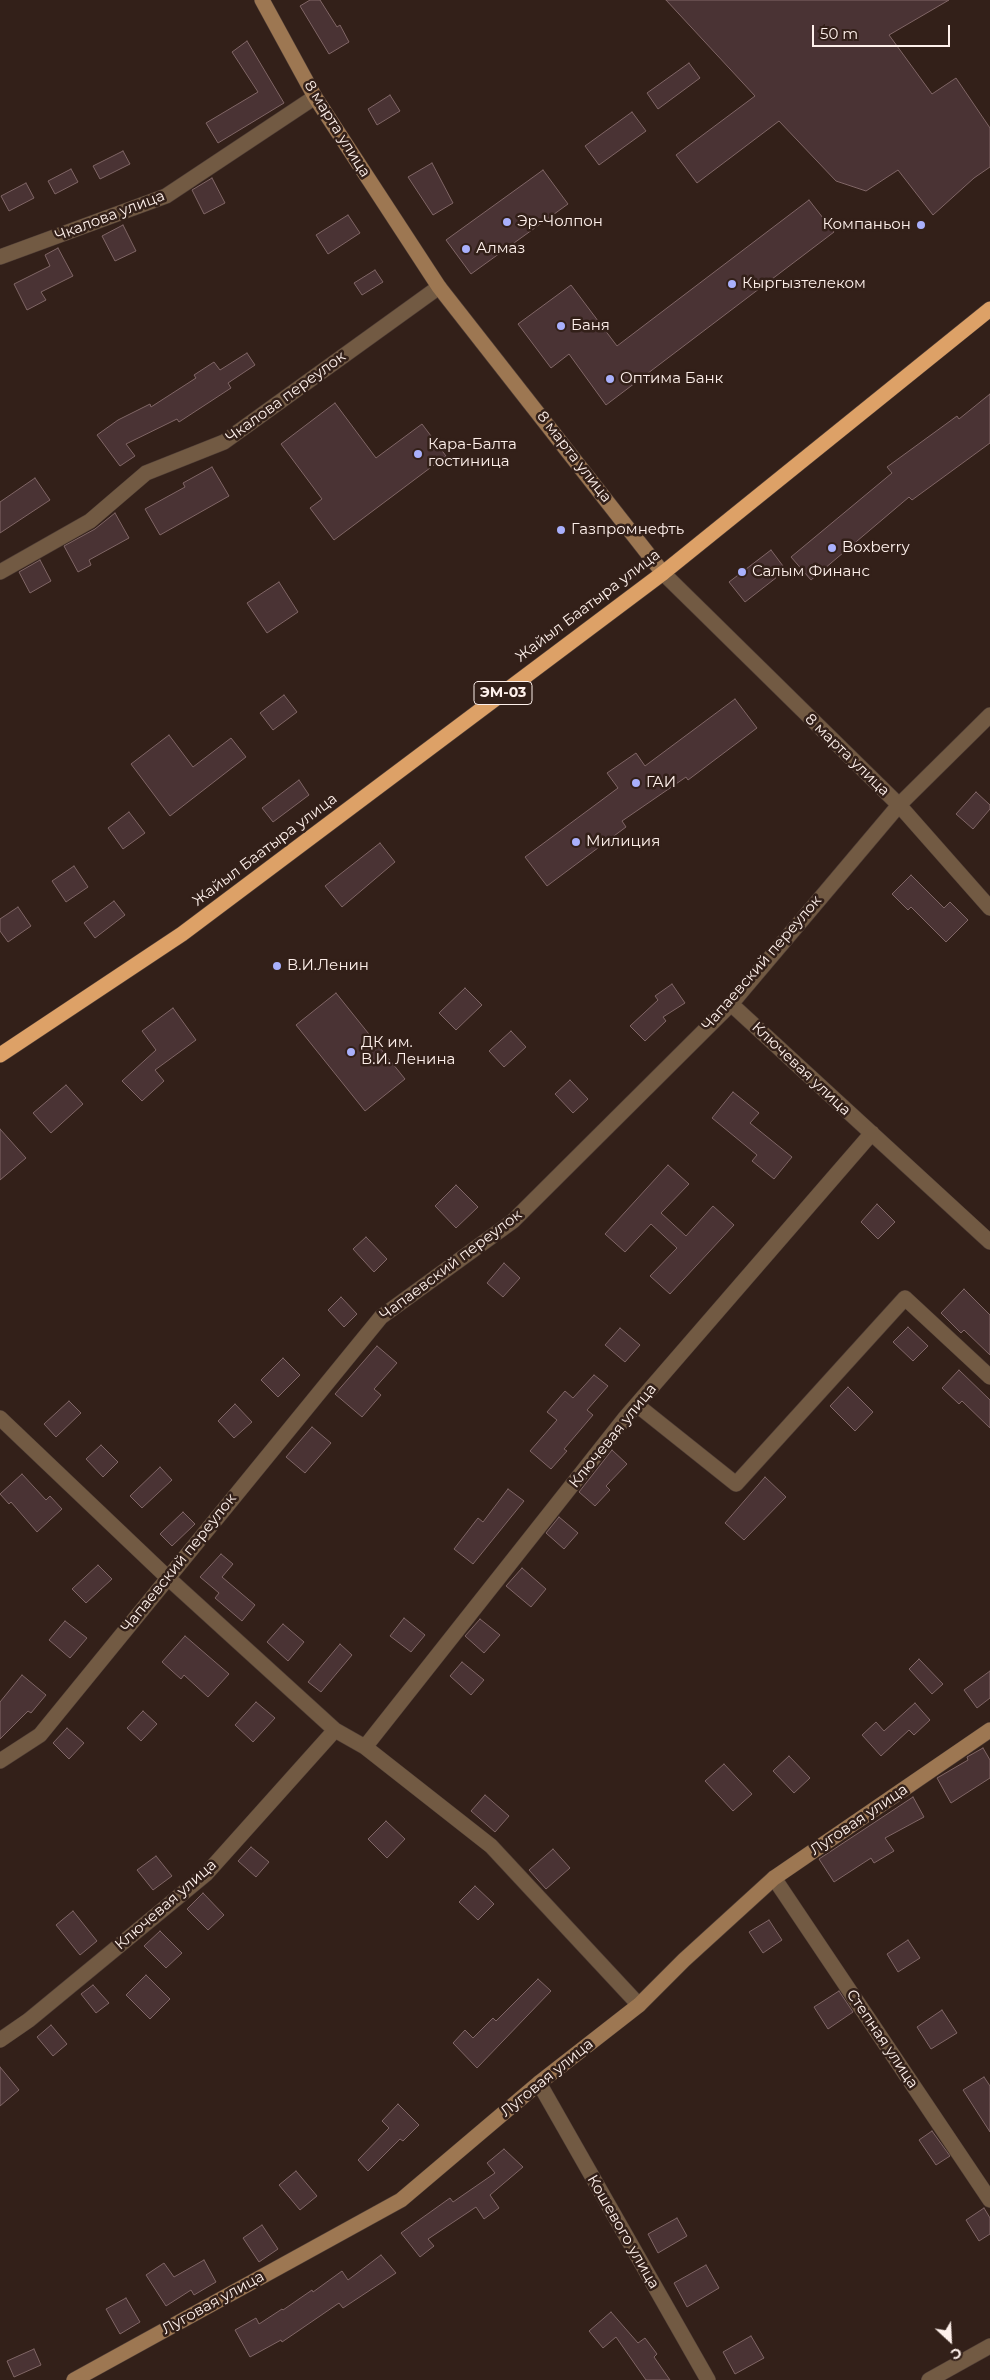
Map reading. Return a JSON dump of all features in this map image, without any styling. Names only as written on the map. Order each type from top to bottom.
[{"type":"highway","name":"Жайыл Баатыра улица","points":[[0,1055],[182,934],[662,573],[990,308]]},
{"type":"street","name":"8 марта улица","points":[[262,0],[315,97],[439,287],[662,573],[899,805],[990,908]]},
{"type":"street","name":"Чкалова улица","points":[[0,258],[166,196],[315,97]]},
{"type":"street","name":"Чкалова переулок","points":[[0,572],[90,521],[146,473],[224,442],[439,287]]},
{"type":"street","name":"Чапаевский переулок","points":[[0,1761],[40,1735],[380,1317],[513,1221],[731,1004],[899,805],[990,715]]},
{"type":"street","name":"Ключевая улица","points":[[731,1004],[990,1242]]},
{"type":"street","name":"Ключевая улица","points":[[365,1747],[637,1405],[872,1133]]},
{"type":"street","points":[[637,1405],[736,1484],[905,1298],[990,1377]]},
{"type":"street","points":[[0,1418],[167,1577],[335,1730],[365,1747],[490,1846],[639,2005]]},
{"type":"street","name":"Ключевая улица","points":[[0,2040],[29,2020],[206,1874],[335,1730]]},
{"type":"street","name":"Луговая улица","points":[[74,2380],[401,2200],[539,2083],[639,2005],[684,1960],[774,1878],[990,1730]]},
{"type":"street","name":"Степная улица","points":[[774,1878],[990,2200]]},
{"type":"street","name":"Кошевого улица","points":[[539,2083],[708,2380]]},
{"type":"street","points":[[928,2380],[990,2346]]},
{"type":"building","points":[[310,0],[320,0],[337,27],[340,25],[349,42],[329,54],[300,6]]},
{"type":"building","points":[[666,0],[949,0],[889,35],[932,94],[956,78],[990,128],[990,167],[974,178],[933,215],[898,170],[866,191],[836,181],[779,121],[697,183],[676,155],[755,96]]},
{"type":"building","points":[[247,41],[284,103],[218,143],[206,123],[258,92],[232,52]]},
{"type":"building","points":[[689,63],[700,78],[658,109],[647,93]]},
{"type":"building","points":[[390,95],[400,111],[377,125],[368,109]]},
{"type":"building","points":[[632,112],[646,131],[599,165],[585,146]]},
{"type":"building","points":[[123,151],[130,164],[100,179],[93,166]]},
{"type":"building","points":[[432,163],[453,203],[433,215],[408,177]]},
{"type":"building","points":[[71,169],[78,182],[55,194],[48,181]]},
{"type":"building","name":"Эр-Чолпон","points":[[543,170],[568,204],[471,274],[446,240]]},
{"type":"building","points":[[212,178],[225,203],[204,214],[192,190]]},
{"type":"building","points":[[26,183],[34,198],[9,211],[1,196]]},
{"type":"building","points":[[809,200],[834,232],[606,405],[569,354],[551,368],[518,324],[571,285],[617,346]]},
{"type":"building","points":[[348,215],[360,233],[328,254],[316,235]]},
{"type":"building","points":[[123,225],[136,251],[115,261],[102,236]]},
{"type":"building","points":[[58,248],[73,276],[41,292],[46,300],[27,310],[14,284],[50,266],[45,255]]},
{"type":"building","points":[[375,270],[383,282],[362,295],[354,283]]},
{"type":"building","points":[[247,353],[255,365],[228,383],[231,388],[179,422],[177,419],[126,444],[135,456],[120,466],[97,435],[118,420],[150,404],[151,407],[196,378],[194,375],[214,362],[220,370]]},
{"type":"building","points":[[990,394],[990,443],[912,500],[909,497],[811,580],[791,557],[892,473],[887,467],[957,416],[959,419]]},
{"type":"building","points":[[335,403],[376,458],[422,424],[446,456],[334,540],[310,508],[322,499],[281,444]]},
{"type":"building","points":[[212,467],[229,496],[160,535],[145,509],[185,487],[183,483]]},
{"type":"building","points":[[35,478],[50,500],[0,533],[0,502]]},
{"type":"building","points":[[115,513],[129,538],[89,560],[91,565],[78,572],[64,546],[95,529]]},
{"type":"building","points":[[771,550],[786,570],[745,602],[729,582]]},
{"type":"building","points":[[40,560],[51,581],[30,593],[19,572]]},
{"type":"building","points":[[279,582],[298,612],[267,633],[247,603]]},
{"type":"building","points":[[284,695],[297,712],[273,730],[260,713]]},
{"type":"building","points":[[735,699],[757,728],[688,780],[686,777],[622,821],[626,827],[547,886],[525,857],[618,788],[607,773],[636,753],[645,766]]},
{"type":"building","points":[[169,735],[193,767],[231,738],[246,757],[170,816],[131,764]]},
{"type":"building","points":[[299,780],[309,795],[273,822],[262,808]]},
{"type":"building","points":[[976,792],[990,805],[990,809],[973,829],[956,814]]},
{"type":"building","points":[[129,812],[145,833],[123,849],[108,828]]},
{"type":"building","points":[[380,843],[395,862],[342,907],[325,886]]},
{"type":"building","points":[[74,866],[88,887],[66,902],[52,881]]},
{"type":"building","points":[[911,875],[944,908],[950,902],[968,920],[946,942],[911,907],[908,910],[892,894]]},
{"type":"building","points":[[114,901],[125,915],[95,938],[84,923]]},
{"type":"building","points":[[18,907],[31,926],[8,942],[0,931],[0,919]]},
{"type":"building","points":[[672,984],[685,1003],[663,1017],[666,1021],[645,1041],[630,1026],[658,1000],[655,996]]},
{"type":"building","points":[[465,988],[482,1005],[456,1030],[439,1013]]},
{"type":"building","name":"ДК им. В.И. Ленина","points":[[336,993],[405,1079],[365,1111],[296,1025]]},
{"type":"building","points":[[173,1008],[196,1040],[155,1070],[164,1081],[142,1101],[122,1081],[156,1050],[142,1031]]},
{"type":"building","points":[[511,1031],[526,1047],[504,1067],[489,1051]]},
{"type":"building","points":[[570,1080],[588,1099],[573,1113],[555,1094]]},
{"type":"building","points":[[66,1085],[83,1104],[51,1133],[33,1113]]},
{"type":"building","points":[[733,1092],[759,1113],[750,1123],[792,1157],[774,1179],[752,1161],[757,1155],[712,1118]]},
{"type":"building","points":[[0,1129],[26,1158],[0,1180]]},
{"type":"building","points":[[668,1165],[689,1184],[661,1213],[686,1236],[713,1206],[734,1225],[670,1294],[650,1276],[677,1248],[651,1224],[625,1252],[605,1234]]},
{"type":"building","points":[[456,1185],[478,1207],[456,1228],[435,1206]]},
{"type":"building","points":[[877,1204],[895,1222],[878,1239],[861,1222]]},
{"type":"building","points":[[366,1237],[387,1259],[374,1272],[353,1249]]},
{"type":"building","points":[[504,1263],[520,1278],[503,1297],[487,1283]]},
{"type":"building","points":[[964,1289],[990,1315],[990,1355],[964,1330],[961,1333],[941,1313]]},
{"type":"building","points":[[341,1297],[357,1314],[344,1327],[328,1310]]},
{"type":"building","points":[[908,1327],[928,1346],[913,1361],[893,1342]]},
{"type":"building","points":[[620,1328],[640,1345],[625,1362],[605,1345]]},
{"type":"building","points":[[377,1346],[397,1363],[374,1389],[381,1395],[362,1417],[335,1394]]},
{"type":"building","points":[[283,1358],[300,1375],[278,1397],[261,1380]]},
{"type":"building","points":[[959,1370],[990,1400],[990,1428],[962,1401],[959,1404],[942,1388]]},
{"type":"building","points":[[594,1375],[608,1386],[587,1410],[593,1415],[564,1449],[567,1451],[551,1469],[530,1451],[557,1420],[547,1412],[565,1391],[573,1398]]},
{"type":"building","points":[[848,1387],[873,1412],[855,1431],[830,1406]]},
{"type":"building","points":[[69,1401],[81,1413],[56,1437],[44,1424]]},
{"type":"building","points":[[235,1404],[252,1422],[234,1438],[218,1421]]},
{"type":"building","points":[[312,1427],[331,1443],[305,1473],[286,1457]]},
{"type":"building","points":[[101,1445],[118,1462],[103,1477],[86,1459]]},
{"type":"building","points":[[612,1450],[627,1464],[606,1486],[610,1490],[595,1506],[579,1492]]},
{"type":"building","points":[[160,1467],[172,1480],[142,1508],[130,1496]]},
{"type":"building","points":[[22,1474],[46,1500],[50,1496],[62,1509],[37,1532],[11,1502],[9,1504],[0,1494]]},
{"type":"building","points":[[765,1477],[786,1497],[744,1540],[725,1523]]},
{"type":"building","points":[[508,1489],[524,1501],[473,1564],[454,1549],[478,1518],[483,1522]]},
{"type":"building","points":[[183,1512],[195,1524],[172,1546],[160,1534]]},
{"type":"building","points":[[559,1517],[578,1533],[564,1549],[546,1533]]},
{"type":"building","points":[[221,1554],[233,1564],[222,1577],[255,1605],[242,1621],[215,1598],[219,1593],[200,1577]]},
{"type":"building","points":[[98,1565],[112,1579],[86,1603],[72,1589]]},
{"type":"building","points":[[522,1568],[546,1589],[531,1607],[506,1586]]},
{"type":"building","points":[[404,1618],[425,1635],[411,1652],[390,1636]]},
{"type":"building","points":[[480,1619],[500,1635],[484,1653],[465,1636]]},
{"type":"building","points":[[65,1621],[87,1638],[70,1658],[49,1640]]},
{"type":"building","points":[[283,1624],[304,1642],[288,1661],[267,1642]]},
{"type":"building","points":[[185,1636],[229,1674],[208,1697],[184,1675],[181,1679],[162,1662]]},
{"type":"building","points":[[340,1644],[352,1655],[321,1692],[308,1682]]},
{"type":"building","points":[[919,1659],[943,1684],[932,1694],[909,1669]]},
{"type":"building","points":[[462,1662],[484,1680],[471,1695],[450,1676]]},
{"type":"building","points":[[990,1671],[990,1698],[977,1708],[964,1690]]},
{"type":"building","points":[[22,1675],[46,1695],[31,1713],[28,1711],[0,1739],[0,1702]]},
{"type":"building","points":[[256,1702],[275,1718],[253,1742],[235,1725]]},
{"type":"building","points":[[915,1703],[930,1720],[914,1735],[909,1730],[881,1756],[862,1735],[876,1722],[884,1731]]},
{"type":"building","points":[[143,1711],[157,1724],[141,1741],[127,1728]]},
{"type":"building","points":[[67,1728],[84,1743],[69,1759],[53,1743]]},
{"type":"building","points":[[983,1748],[990,1760],[990,1778],[951,1803],[937,1778],[968,1760],[967,1757]]},
{"type":"building","points":[[789,1756],[810,1778],[794,1793],[773,1771]]},
{"type":"building","points":[[724,1764],[752,1794],[733,1811],[705,1781]]},
{"type":"building","points":[[485,1795],[509,1816],[495,1832],[471,1811]]},
{"type":"building","points":[[913,1797],[924,1817],[885,1838],[894,1851],[874,1863],[871,1858],[834,1882],[819,1859]]},
{"type":"building","points":[[386,1821],[405,1839],[387,1858],[368,1839]]},
{"type":"building","points":[[251,1847],[269,1862],[256,1877],[238,1861]]},
{"type":"building","points":[[553,1849],[570,1868],[546,1889],[529,1870]]},
{"type":"building","points":[[156,1856],[172,1876],[153,1890],[137,1870]]},
{"type":"building","points":[[475,1886],[494,1904],[478,1920],[459,1902]]},
{"type":"building","points":[[203,1893],[224,1915],[208,1930],[187,1909]]},
{"type":"building","points":[[73,1911],[97,1941],[80,1955],[56,1925]]},
{"type":"building","points":[[769,1920],[782,1940],[763,1953],[749,1932]]},
{"type":"building","points":[[160,1931],[182,1953],[166,1968],[144,1946]]},
{"type":"building","points":[[908,1940],[920,1958],[898,1972],[887,1954]]},
{"type":"building","points":[[146,1975],[170,1999],[150,2019],[126,1995]]},
{"type":"building","points":[[538,1979],[551,1991],[477,2068],[453,2043],[465,2030],[473,2038],[493,2018],[496,2021]]},
{"type":"building","points":[[93,1985],[109,2003],[96,2013],[81,1994]]},
{"type":"building","points":[[839,1991],[853,2012],[828,2029],[814,2007]]},
{"type":"building","points":[[942,2010],[957,2033],[931,2049],[917,2027]]},
{"type":"building","points":[[51,2025],[67,2044],[53,2056],[37,2037]]},
{"type":"building","points":[[0,2067],[19,2090],[0,2106]]},
{"type":"building","points":[[984,2077],[990,2086],[990,2132],[963,2090]]},
{"type":"building","points":[[398,2104],[419,2125],[403,2141],[400,2139],[368,2171],[358,2160],[389,2128],[382,2121]]},
{"type":"building","points":[[932,2131],[950,2156],[936,2165],[919,2140]]},
{"type":"building","points":[[504,2149],[523,2167],[490,2195],[499,2208],[484,2219],[476,2207],[428,2239],[434,2246],[420,2257],[401,2233],[450,2198],[453,2202],[495,2173],[487,2163]]},
{"type":"building","points":[[296,2171],[317,2196],[300,2210],[279,2185]]},
{"type":"building","points":[[984,2208],[990,2218],[990,2234],[979,2241],[966,2220]]},
{"type":"building","points":[[677,2218],[687,2236],[658,2253],[648,2234]]},
{"type":"building","points":[[262,2225],[278,2249],[259,2262],[243,2238]]},
{"type":"building","points":[[381,2255],[396,2273],[343,2308],[339,2303],[282,2342],[281,2340],[250,2357],[235,2330],[256,2318],[259,2324],[312,2290],[313,2292],[342,2271],[348,2280]]},
{"type":"building","points":[[204,2260],[216,2282],[194,2295],[191,2290],[166,2306],[146,2275],[164,2263],[174,2277]]},
{"type":"building","points":[[706,2265],[719,2288],[687,2307],[674,2283]]},
{"type":"building","points":[[126,2298],[140,2322],[120,2334],[106,2309]]},
{"type":"building","points":[[611,2312],[638,2343],[645,2338],[657,2354],[654,2357],[670,2380],[646,2380],[616,2337],[603,2348],[589,2331]]},
{"type":"building","points":[[751,2336],[764,2358],[735,2374],[723,2352]]},
{"type":"building","points":[[34,2349],[41,2365],[14,2377],[7,2361]]},
{"type":"place","name":"Эр-Чолпон","points":[[507,222]]},
{"type":"place","name":"Компаньон","points":[[921,225]]},
{"type":"place","name":"Алмаз","points":[[466,249]]},
{"type":"place","name":"Кыргызтелеком","points":[[732,284]]},
{"type":"place","name":"Баня","points":[[561,326]]},
{"type":"place","name":"Оптима Банк","points":[[610,379]]},
{"type":"place","name":"Кара-Балта гостиница","points":[[418,454]]},
{"type":"place","name":"Газпромнефть","points":[[561,530]]},
{"type":"place","name":"Boxberry","points":[[832,548]]},
{"type":"place","name":"Салым Финанс","points":[[742,572]]},
{"type":"place","name":"ГАИ","points":[[636,783]]},
{"type":"place","name":"Милиция","points":[[576,842]]},
{"type":"place","name":"В.И.Ленин","points":[[277,966]]},
{"type":"place","name":"ДК им. В.И. Ленина","points":[[351,1052]]}]
